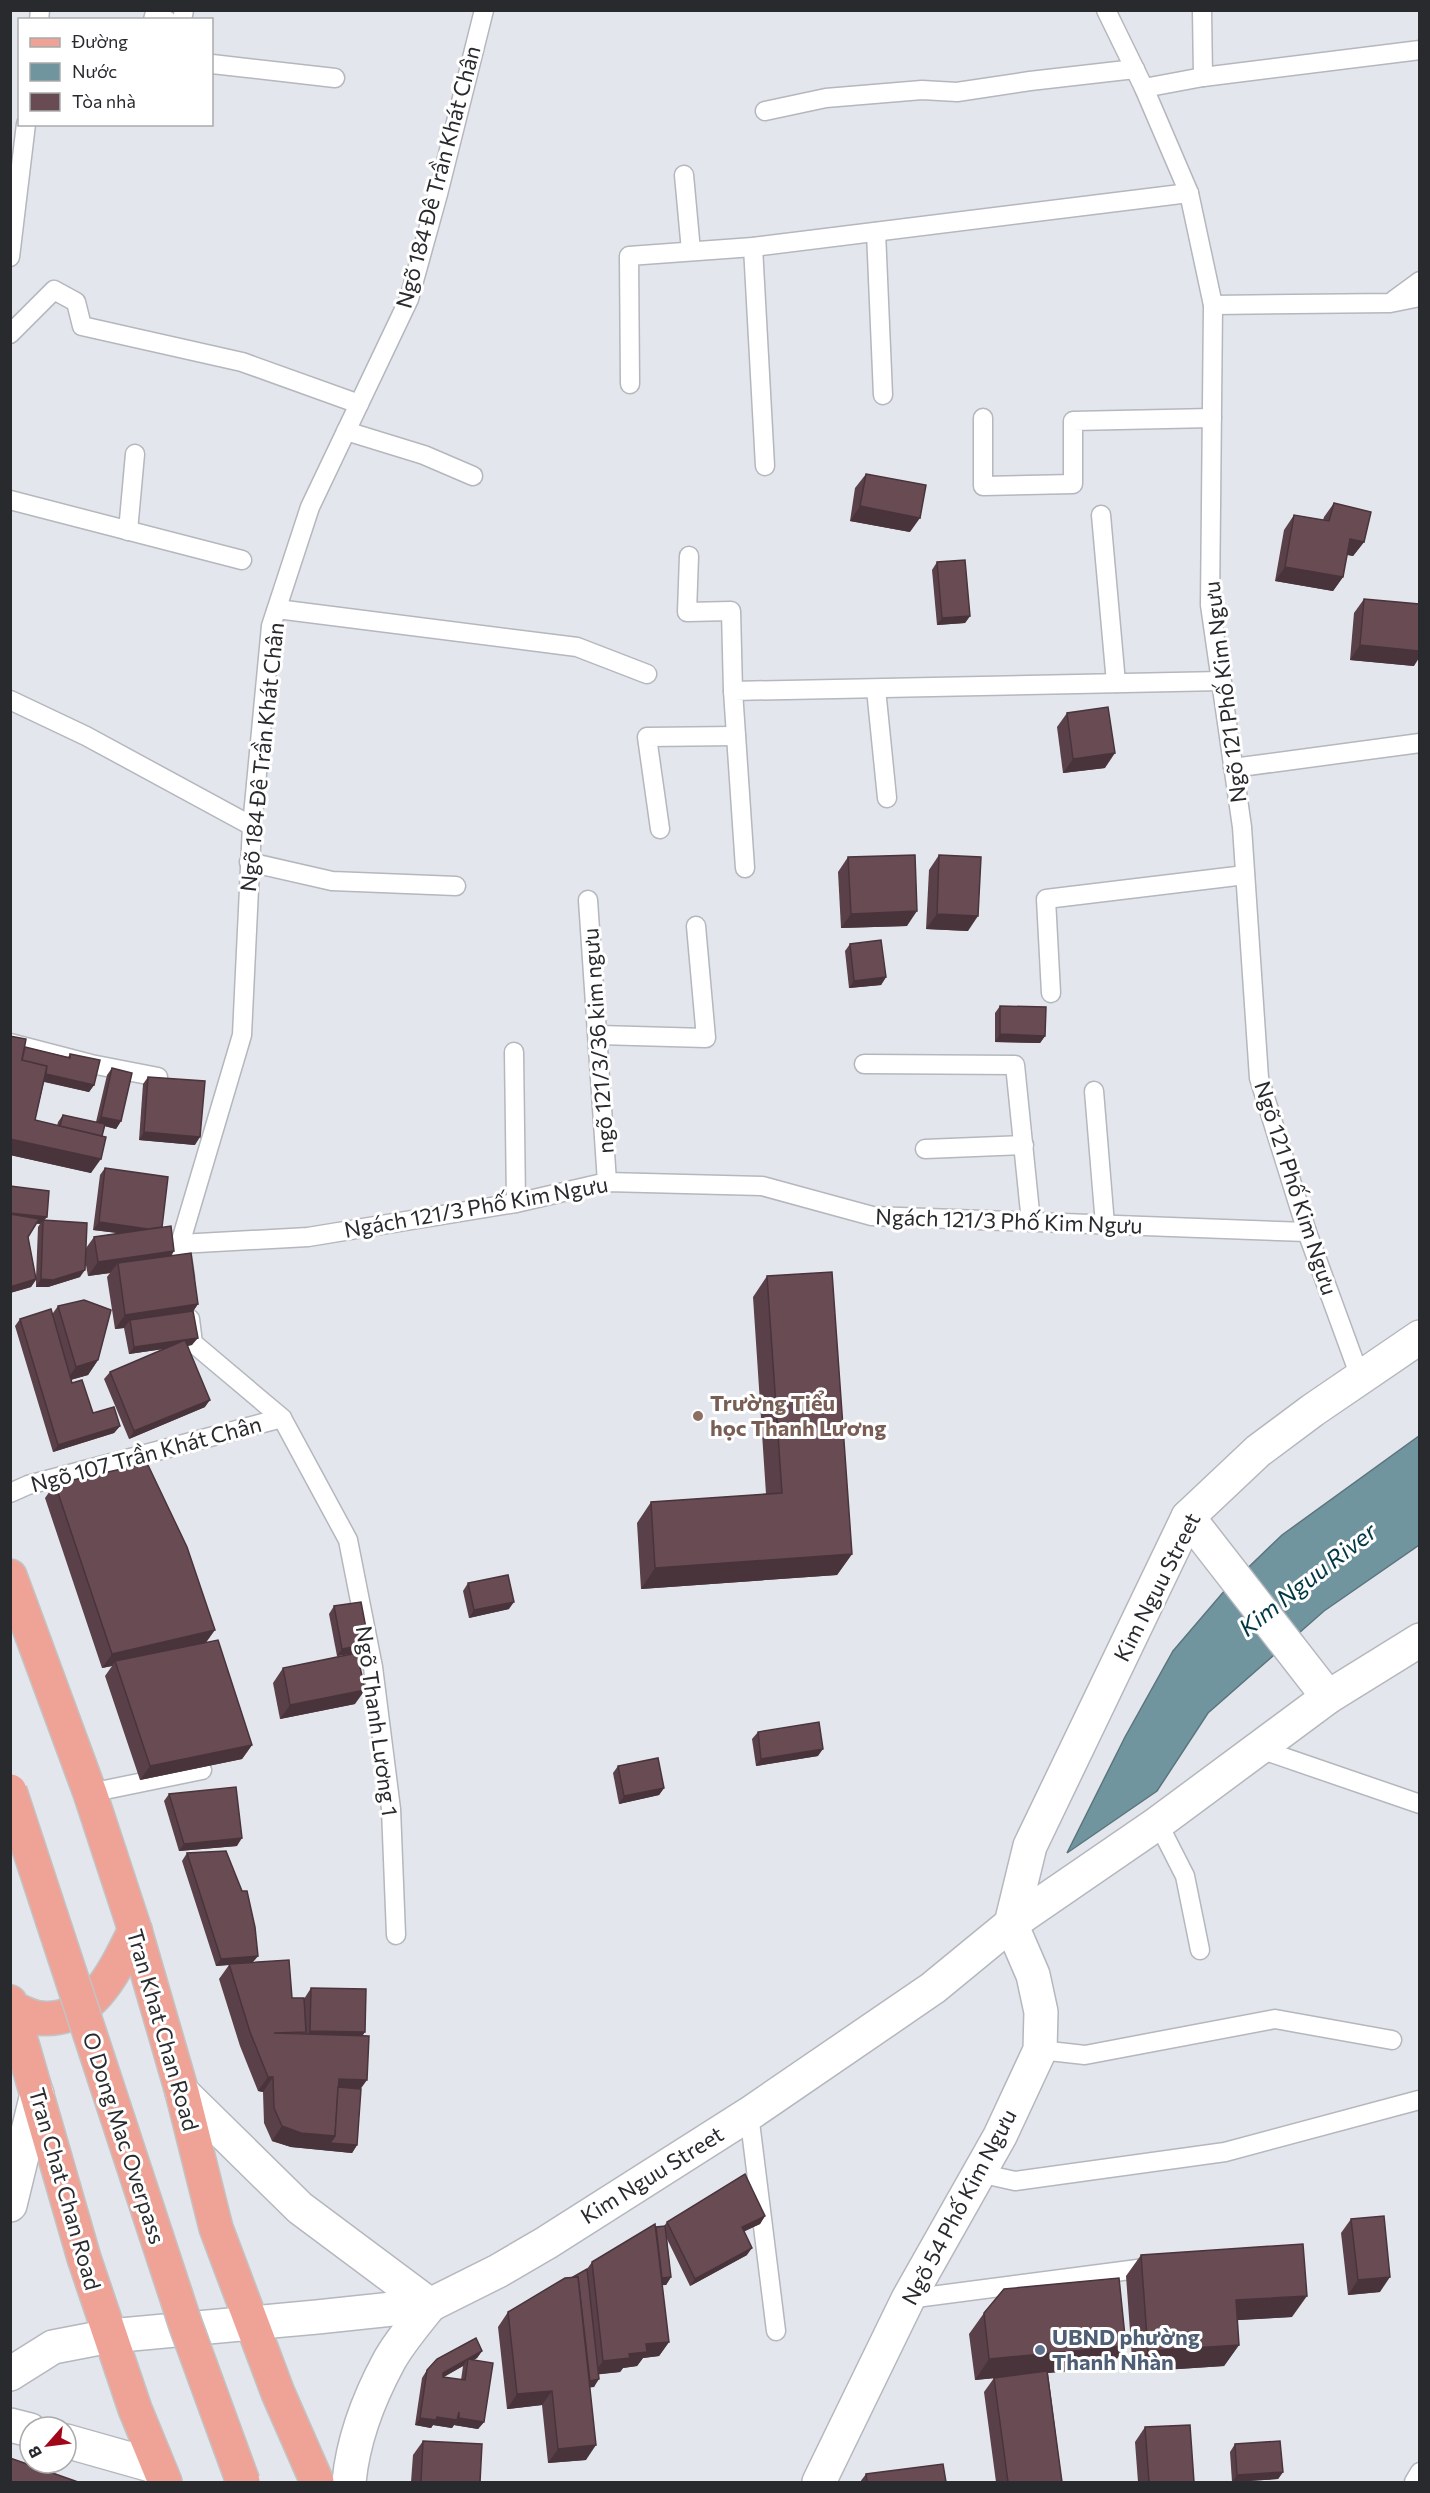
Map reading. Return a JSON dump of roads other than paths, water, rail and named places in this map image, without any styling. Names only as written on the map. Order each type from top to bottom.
[{"type":"main road","name":"Kim Nguu Street","points":[[1011,1924],[1030,1846],[1188,1518],[1258,1451],[1419,1337]]},
{"type":"main road","points":[[1188,1518],[1328,1697]]},
{"type":"main road","name":"Tran Khat Chan Road","points":[[10,1576],[90,1793],[135,1930],[182,2092],[216,2228],[250,2322],[317,2482]]},
{"type":"main road","name":"Kim Nguu Street","points":[[10,2374],[53,2347],[110,2336],[250,2322],[317,2318],[430,2305],[498,2271],[749,2114],[933,1988],[1011,1924],[1158,1823],[1328,1697],[1419,1640]]},
{"type":"main road","name":"O Dong Mac Overpass","points":[[10,1791],[186,2326],[243,2482]]},
{"type":"main road","name":"Ngõ 54 Phố Kim Ngưu","points":[[819,2482],[908,2299],[1000,2136],[1040,2050],[1041,2012],[1033,1975],[1011,1924]]},
{"type":"main road","points":[[11,2005],[38,2018],[64,2017],[82,2008],[103,1989],[135,1930]]},
{"type":"main road","name":"Tran Chat Chan Road","points":[[11,2005],[84,2258],[110,2336]]},
{"type":"main road","points":[[182,2092],[300,2208],[430,2305],[390,2359],[368,2406],[351,2463],[350,2482]]},
{"type":"main road","points":[[10,2205],[37,2094]]},
{"type":"main road","points":[[110,2336],[161,2475]]},
{"type":"main road","points":[[78,2445],[161,2475]]},
{"type":"lane","name":"Ngõ 184 Đê Trần Khát Chân","points":[[180,1244],[242,1035],[249,862],[272,626],[310,507],[409,299],[484,10]]},
{"type":"lane","name":"Ngõ 121 Phố Kim Ngưu","points":[[1106,10],[1144,88],[1189,193],[1213,304],[1210,605],[1233,768],[1245,875],[1259,1078],[1307,1232],[1360,1377]]},
{"type":"lane","points":[[1202,10],[1203,78]]},
{"type":"lane","points":[[1144,88],[1203,78],[1419,50]]},
{"type":"lane","points":[[213,64],[335,78]]},
{"type":"lane","points":[[765,111],[826,98],[922,90],[957,92],[1134,69]]},
{"type":"lane","points":[[10,257],[26,126]]},
{"type":"lane","points":[[684,175],[691,251]]},
{"type":"lane","points":[[630,384],[629,256],[753,247],[1189,193]]},
{"type":"lane","points":[[876,232],[883,395]]},
{"type":"lane","points":[[753,247],[765,466]]},
{"type":"lane","points":[[1390,303],[1419,281]]},
{"type":"lane","points":[[10,334],[54,290],[76,302],[82,326],[242,362],[359,404]]},
{"type":"lane","points":[[1213,304],[1390,303],[1419,297]]},
{"type":"lane","points":[[983,418],[983,486],[1073,484],[1073,421],[1212,418]]},
{"type":"lane","points":[[346,431],[424,455],[473,476]]},
{"type":"lane","points":[[128,531],[135,454]]},
{"type":"lane","points":[[10,500],[242,560]]},
{"type":"lane","points":[[1101,515],[1116,683]]},
{"type":"lane","points":[[689,556],[687,612],[731,611],[732,691],[745,868]]},
{"type":"lane","points":[[277,609],[577,647],[647,674]]},
{"type":"lane","points":[[732,691],[1221,681]]},
{"type":"lane","points":[[876,689],[887,798]]},
{"type":"lane","points":[[10,700],[86,736],[252,825]]},
{"type":"lane","points":[[660,829],[648,736],[736,736]]},
{"type":"lane","points":[[1233,768],[1419,743]]},
{"type":"lane","points":[[249,862],[332,881],[456,886]]},
{"type":"lane","points":[[1051,993],[1046,899],[1245,875]]},
{"type":"lane","name":"ngõ 121/3/36 kim ngưu","points":[[588,900],[599,1035],[607,1182]]},
{"type":"lane","points":[[599,1035],[706,1038],[696,926]]},
{"type":"lane","points":[[10,1043],[91,1064],[158,1077]]},
{"type":"lane","points":[[514,1052],[516,1203]]},
{"type":"lane","points":[[864,1064],[1015,1065],[1031,1222]]},
{"type":"lane","points":[[1094,1091],[1105,1225]]},
{"type":"lane","points":[[925,1149],[1024,1146]]},
{"type":"lane","name":"Ngách 121/3 Phố Kim Ngưu","points":[[180,1244],[308,1237],[516,1203],[607,1182],[762,1186],[872,1216],[1307,1232]]},
{"type":"lane","name":"Ngõ 107 Trần Khát Chân","points":[[180,1244],[193,1342],[282,1418]]},
{"type":"lane","name":"Ngõ 107 Trần Khát Chân","points":[[10,1493],[28,1485],[282,1418]]},
{"type":"lane","name":"Ngõ Thanh Lương 1","points":[[282,1418],[348,1539],[373,1667],[388,1785],[396,1935]]},
{"type":"lane","points":[[1257,1748],[1419,1804]]},
{"type":"lane","points":[[90,1793],[202,1770]]},
{"type":"lane","points":[[1158,1823],[1185,1876],[1200,1950]]},
{"type":"lane","points":[[1040,2050],[1085,2055],[1275,2019],[1392,2040]]},
{"type":"lane","points":[[979,2173],[1015,2181],[1225,2152],[1419,2100]]},
{"type":"lane","points":[[749,2114],[776,2331]]},
{"type":"lane","points":[[908,2299],[1176,2264]]},
{"type":"lane","points":[[1414,2482],[1419,2472]]},
{"type":"water","name":"Kim Nguu River","points":[[1419,1436],[1419,1545],[1324,1611],[1208,1713],[1157,1791],[1067,1853],[1125,1737],[1173,1651],[1226,1589],[1282,1535]]},
{"type":"place","name":"Trường Tiểu học Thanh Lương","points":[[698,1416]]},
{"type":"place","name":"UBND phường Thanh Nhàn","points":[[1040,2350]]}]
